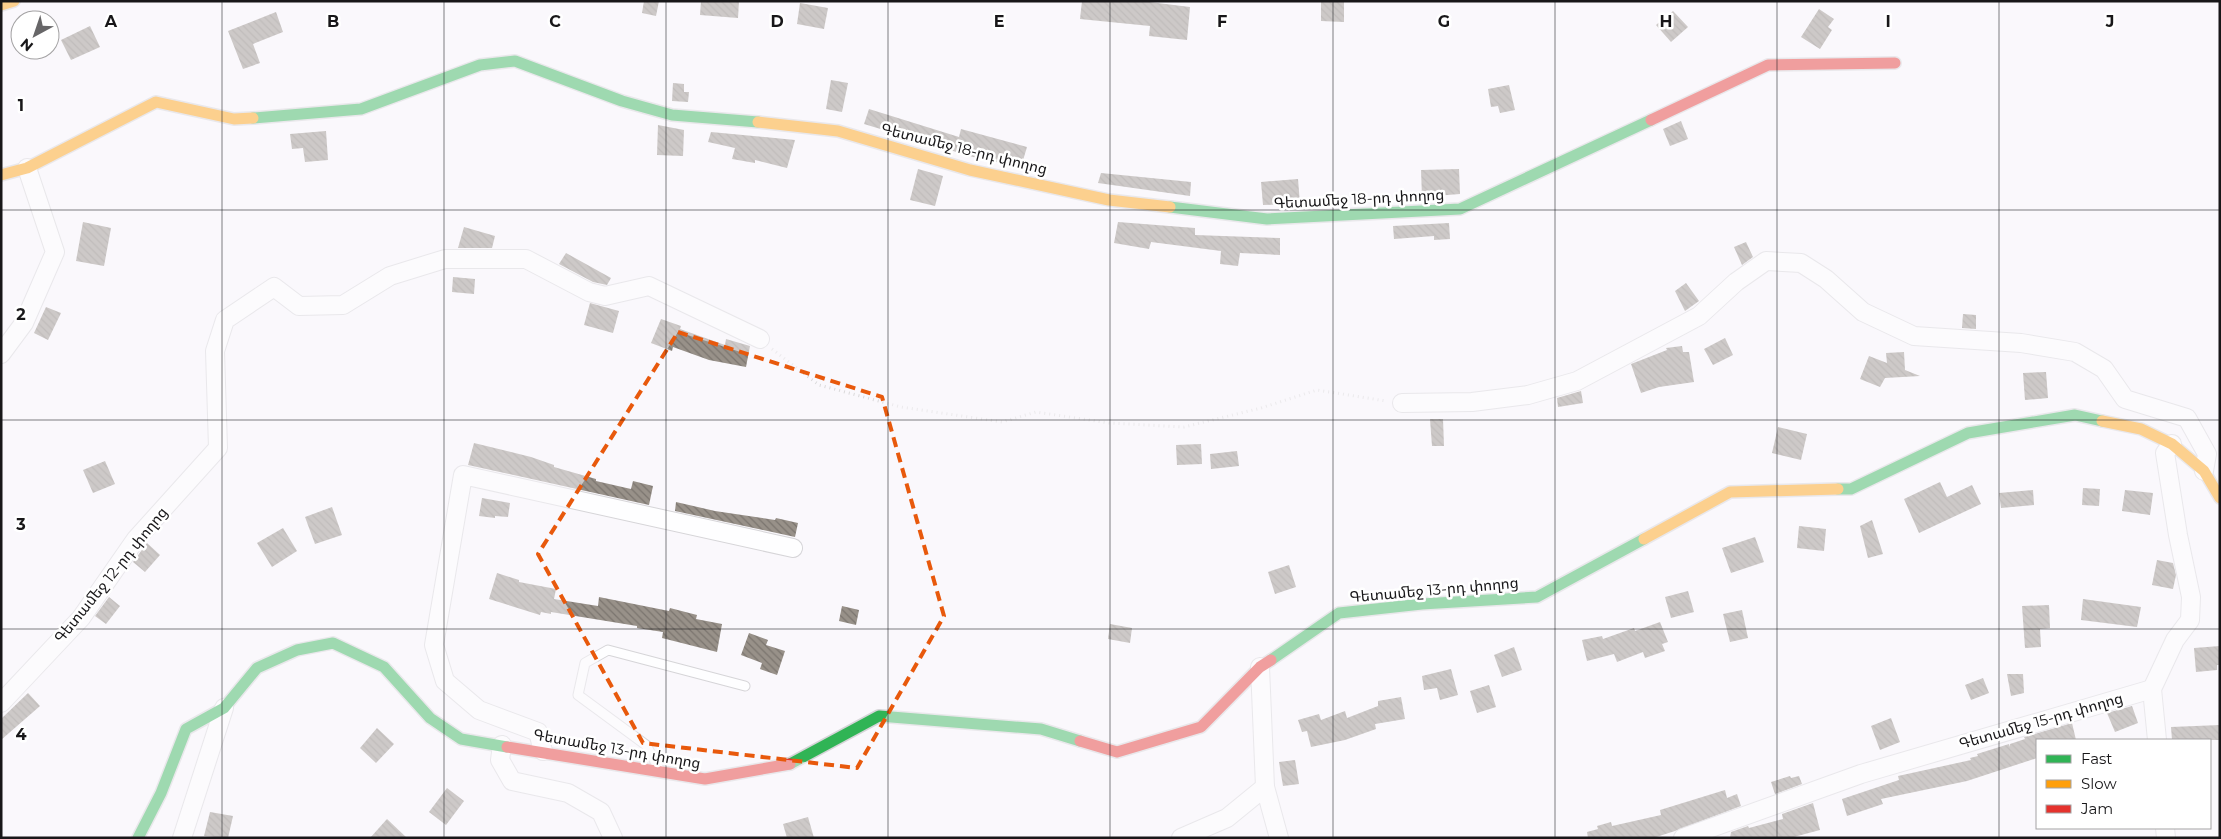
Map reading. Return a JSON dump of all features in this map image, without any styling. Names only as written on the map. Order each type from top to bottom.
[{"type":"street","points":[[1,6],[14,1]]},
{"type":"street","name":"Գետամեջ 18-րդ փողոց","points":[[1,175],[27,168],[156,102],[234,119],[361,109],[480,65],[515,61],[622,101],[672,115],[729,118],[838,132],[970,170],[1109,200],[1267,219],[1460,209],[1768,65],[1895,63]]},
{"type":"street","points":[[1,354],[24,323],[55,252],[27,168]]},
{"type":"street","name":"Գետամեջ 12-րդ փողոց","points":[[1,703],[81,618],[136,539],[218,448],[215,351],[225,320],[274,286],[299,306],[343,305],[390,276],[445,259],[526,259],[589,292],[605,296],[649,286],[760,339]]},
{"type":"street","points":[[1402,403],[1472,402],[1528,395],[1577,381],[1699,316],[1736,282],[1766,261],[1801,263],[1826,279],[1863,312],[1914,336],[2021,343],[2075,352],[2104,369],[2125,399],[2187,418],[2208,454],[2204,471]]},
{"type":"street","name":"Գետամեջ 13-րդ փողոց","points":[[224,708],[256,668],[298,650],[333,643],[384,667],[430,718],[461,739],[705,779],[786,766],[879,716],[1042,729],[1117,752],[1201,727],[1260,667],[1339,613],[1422,604],[1537,597],[1730,492],[1851,489],[1968,433],[2075,415],[2141,429],[2172,444],[2204,471],[2220,498]]},
{"type":"street","points":[[2157,739],[2152,689],[2174,640],[2190,620],[2191,597],[2178,535],[2165,453],[2172,444]]},
{"type":"street","points":[[542,751],[538,732],[479,710],[445,681],[434,645],[463,475],[793,548]]},
{"type":"street","points":[[1260,667],[1265,787],[1279,838]]},
{"type":"street","name":"Գետամեջ 15-րդ փողոց","points":[[1683,838],[1860,774],[2152,689]]},
{"type":"street","points":[[138,838],[161,793],[186,730],[224,708]]},
{"type":"street","points":[[182,838],[224,708]]},
{"type":"street","points":[[502,745],[500,760],[512,781],[568,793],[601,812],[613,838]]},
{"type":"street","points":[[1182,838],[1227,818],[1265,787]]},
{"type":"lane","points":[[661,771],[646,745],[578,695],[585,663],[608,650],[745,686]]},
{"type":"path","points":[[760,339],[819,385],[901,406],[1002,422],[1036,412],[1110,423],[1184,427],[1262,408],[1317,390],[1402,403]]},
{"type":"highlighted area","points":[[678,332],[882,397],[944,616],[857,768],[643,743],[538,554]]},
{"type":"building","points":[[644,1],[659,1],[656,16],[642,13]]},
{"type":"building","points":[[701,1],[739,1],[738,18],[700,15]]},
{"type":"building","points":[[1082,1],[1141,1],[1190,7],[1187,40],[1149,36],[1150,26],[1080,19]]},
{"type":"building","points":[[1321,1],[1344,1],[1344,22],[1321,21]]},
{"type":"building","points":[[800,3],[828,8],[824,29],[797,24]]},
{"type":"building","points":[[1819,9],[1834,19],[1828,27],[1832,30],[1820,49],[1801,37]]},
{"type":"building","points":[[1673,11],[1688,27],[1671,42],[1656,25]]},
{"type":"building","points":[[276,12],[283,32],[253,44],[260,63],[243,69],[228,31]]},
{"type":"building","points":[[90,26],[100,47],[71,60],[61,40]]},
{"type":"building","points":[[831,80],[848,83],[842,112],[826,109]]},
{"type":"building","points":[[673,83],[684,84],[684,92],[689,92],[688,102],[672,101]]},
{"type":"building","points":[[1509,85],[1515,110],[1500,113],[1498,106],[1491,107],[1488,89]]},
{"type":"building","points":[[869,109],[959,137],[961,129],[1027,147],[1021,167],[973,157],[864,124]]},
{"type":"building","points":[[1681,121],[1688,139],[1670,146],[1663,129]]},
{"type":"building","points":[[658,125],[684,130],[683,156],[657,155]]},
{"type":"building","points":[[326,131],[328,160],[305,162],[303,148],[292,149],[290,134]]},
{"type":"building","points":[[711,132],[795,140],[787,168],[755,160],[755,163],[732,159],[735,148],[708,142]]},
{"type":"building","points":[[918,169],[943,176],[935,206],[910,200]]},
{"type":"building","points":[[1459,169],[1460,194],[1422,197],[1421,170]]},
{"type":"building","points":[[1101,173],[1191,182],[1190,196],[1098,183]]},
{"type":"building","points":[[1298,179],[1300,204],[1263,205],[1261,182]]},
{"type":"building","points":[[83,222],[111,228],[104,266],[76,261]]},
{"type":"building","points":[[1118,222],[1195,228],[1195,235],[1280,238],[1280,255],[1240,253],[1238,266],[1220,264],[1221,251],[1151,242],[1149,249],[1114,243]]},
{"type":"building","points":[[1449,223],[1450,239],[1434,240],[1434,236],[1394,239],[1393,226]]},
{"type":"building","points":[[464,227],[495,236],[492,248],[458,248]]},
{"type":"building","points":[[1746,242],[1753,257],[1742,265],[1734,247]]},
{"type":"building","points":[[566,253],[611,278],[607,285],[593,282],[559,264]]},
{"type":"building","points":[[453,277],[475,279],[474,294],[452,292]]},
{"type":"building","points":[[1686,283],[1699,301],[1685,311],[1675,291]]},
{"type":"building","points":[[590,303],[619,311],[613,333],[584,325]]},
{"type":"building","points":[[46,307],[61,313],[48,340],[34,333]]},
{"type":"building","points":[[1963,314],[1976,315],[1976,329],[1962,328]]},
{"type":"building","points":[[661,319],[681,326],[680,329],[725,345],[726,339],[750,346],[746,367],[709,360],[673,347],[672,351],[651,343]]},
{"type":"building","points":[[1725,338],[1733,355],[1713,365],[1704,349]]},
{"type":"building","points":[[1682,346],[1683,352],[1689,352],[1694,382],[1659,387],[1641,393],[1631,364],[1667,350],[1666,348]]},
{"type":"building","points":[[1904,352],[1905,370],[1920,376],[1885,378],[1880,387],[1860,379],[1869,356],[1887,363],[1886,353]]},
{"type":"building","points":[[2046,372],[2048,398],[2025,400],[2023,373]]},
{"type":"building","points":[[1581,391],[1583,403],[1558,407],[1557,398]]},
{"type":"building","points":[[1430,419],[1443,419],[1444,446],[1432,446]]},
{"type":"building","points":[[1778,427],[1807,434],[1801,460],[1772,453]]},
{"type":"building","points":[[474,443],[531,457],[554,465],[554,467],[596,479],[596,481],[631,489],[633,481],[653,486],[649,505],[468,465]]},
{"type":"building","points":[[1201,444],[1202,464],[1177,465],[1176,445]]},
{"type":"building","points":[[1237,451],[1239,466],[1211,469],[1210,454]]},
{"type":"building","points":[[105,461],[115,484],[93,493],[83,470]]},
{"type":"building","points":[[1940,482],[1947,497],[1972,485],[1981,504],[1919,533],[1904,499]]},
{"type":"building","points":[[2083,488],[2100,489],[2099,506],[2082,505]]},
{"type":"building","points":[[2033,490],[2034,505],[2001,508],[1999,493]]},
{"type":"building","points":[[2125,490],[2153,493],[2150,515],[2122,511]]},
{"type":"building","points":[[482,498],[510,503],[508,517],[479,516]]},
{"type":"building","points":[[676,502],[715,511],[775,520],[776,518],[798,523],[795,537],[675,511]]},
{"type":"building","points":[[332,507],[342,535],[315,544],[305,517]]},
{"type":"building","points":[[1872,520],[1883,554],[1868,558],[1860,526]]},
{"type":"building","points":[[1799,526],[1826,529],[1824,551],[1797,548]]},
{"type":"building","points":[[283,528],[297,551],[272,567],[257,543]]},
{"type":"building","points":[[1755,537],[1764,562],[1731,573],[1722,548]]},
{"type":"building","points":[[147,543],[160,555],[145,572],[133,562]]},
{"type":"building","points":[[2157,560],[2173,563],[2176,575],[2173,589],[2152,585]]},
{"type":"building","points":[[1289,565],[1296,587],[1275,594],[1268,572]]},
{"type":"building","points":[[497,573],[519,580],[519,582],[556,589],[554,599],[598,606],[599,597],[669,611],[670,608],[697,615],[696,619],[722,624],[717,652],[662,638],[663,632],[551,612],[551,614],[541,612],[540,615],[489,599]]},
{"type":"building","points":[[1688,591],[1694,612],[1671,618],[1665,597]]},
{"type":"building","points":[[109,597],[120,606],[106,624],[95,616]]},
{"type":"building","points":[[2083,599],[2141,607],[2137,627],[2081,620]]},
{"type":"building","points":[[2049,605],[2050,628],[2040,629],[2041,647],[2025,648],[2022,606]]},
{"type":"building","points":[[842,606],[859,610],[856,625],[839,621]]},
{"type":"building","points":[[1742,610],[1748,638],[1730,642],[1723,614]]},
{"type":"building","points":[[1660,622],[1668,642],[1662,644],[1665,651],[1645,658],[1643,652],[1617,662],[1614,654],[1587,661],[1582,640],[1602,636],[1603,639],[1634,628],[1635,631]]},
{"type":"building","points":[[1110,624],[1132,628],[1130,643],[1108,639]]},
{"type":"building","points":[[749,633],[768,640],[766,645],[785,651],[777,675],[760,669],[762,663],[741,655]]},
{"type":"building","points":[[2220,646],[2220,665],[2217,665],[2217,670],[2196,672],[2194,648]]},
{"type":"building","points":[[1514,647],[1522,670],[1502,677],[1494,655]]},
{"type":"building","points":[[1451,669],[1458,695],[1440,700],[1437,688],[1424,690],[1422,676]]},
{"type":"building","points":[[2007,674],[2023,674],[2024,693],[2011,696]]},
{"type":"building","points":[[1983,678],[1989,693],[1971,700],[1965,685]]},
{"type":"building","points":[[1489,685],[1496,707],[1477,713],[1470,691]]},
{"type":"building","points":[[28,693],[40,706],[1,740],[1,719]]},
{"type":"building","points":[[1401,697],[1405,719],[1375,724],[1376,729],[1345,740],[1311,747],[1307,731],[1302,732],[1298,720],[1319,714],[1321,720],[1345,711],[1347,718],[1378,706],[1378,701]]},
{"type":"building","points":[[2132,706],[2138,723],[2115,732],[2107,713]]},
{"type":"building","points":[[1891,718],[1900,742],[1880,750],[1871,726]]},
{"type":"building","points":[[2072,723],[2076,739],[2036,739],[2036,758],[1967,781],[1881,799],[1883,804],[1847,816],[1842,799],[1899,780],[1898,776],[1971,760],[1970,758],[1978,756],[1977,754],[2009,744],[2010,747],[2010,744],[2025,739],[2024,737]]},
{"type":"building","points":[[2220,725],[2220,740],[2172,739],[2171,727]]},
{"type":"building","points":[[377,728],[394,744],[376,763],[360,748]]},
{"type":"building","points":[[1295,760],[1299,784],[1283,786],[1279,762]]},
{"type":"building","points":[[1790,776],[1791,778],[1799,776],[1802,784],[1775,794],[1771,782]]},
{"type":"building","points":[[447,788],[464,801],[446,825],[429,812]]},
{"type":"building","points":[[1725,790],[1727,798],[1737,794],[1741,806],[1653,838],[1588,838],[1587,832],[1598,829],[1597,826],[1611,822],[1612,826],[1661,815],[1660,810]]},
{"type":"building","points":[[1813,803],[1820,830],[1790,838],[1730,838],[1731,832],[1748,826],[1749,828],[1783,819],[1782,814]]},
{"type":"building","points":[[210,812],[233,816],[228,838],[204,836]]},
{"type":"building","points":[[808,817],[814,838],[787,838],[783,824]]},
{"type":"building","points":[[387,819],[407,838],[370,838]]},
{"type":"traffic: fast","points":[[253,118],[361,109],[480,65],[515,61],[622,101],[672,115],[758,122]]},
{"type":"traffic: fast","points":[[1170,207],[1267,219],[1460,209],[1651,120]]},
{"type":"traffic: fast","points":[[1838,489],[1851,489],[1968,433],[2075,415],[2102,421]]},
{"type":"traffic: fast","points":[[1271,660],[1339,613],[1422,604],[1537,597],[1644,539]]},
{"type":"traffic: fast","points":[[138,838],[161,793],[186,729],[224,708],[257,668],[297,650],[333,643],[384,667],[430,718],[461,739],[507,747]]},
{"type":"traffic: fast","points":[[790,764],[879,716],[1041,729],[1080,741]]},
{"type":"traffic: slow","points":[[1,5],[14,1]]},
{"type":"traffic: slow","points":[[1,175],[27,168],[156,102],[234,119],[253,118]]},
{"type":"traffic: slow","points":[[758,122],[838,131],[970,170],[1109,200],[1170,207]]},
{"type":"traffic: slow","points":[[2102,421],[2141,429],[2172,444],[2204,471],[2220,498]]},
{"type":"traffic: slow","points":[[1644,539],[1730,492],[1838,489]]},
{"type":"traffic: jam","points":[[1651,120],[1768,65],[1895,63]]},
{"type":"traffic: jam","points":[[1080,741],[1117,752],[1201,727],[1260,667],[1271,660]]},
{"type":"traffic: jam","points":[[507,747],[705,779],[790,764]]}]
